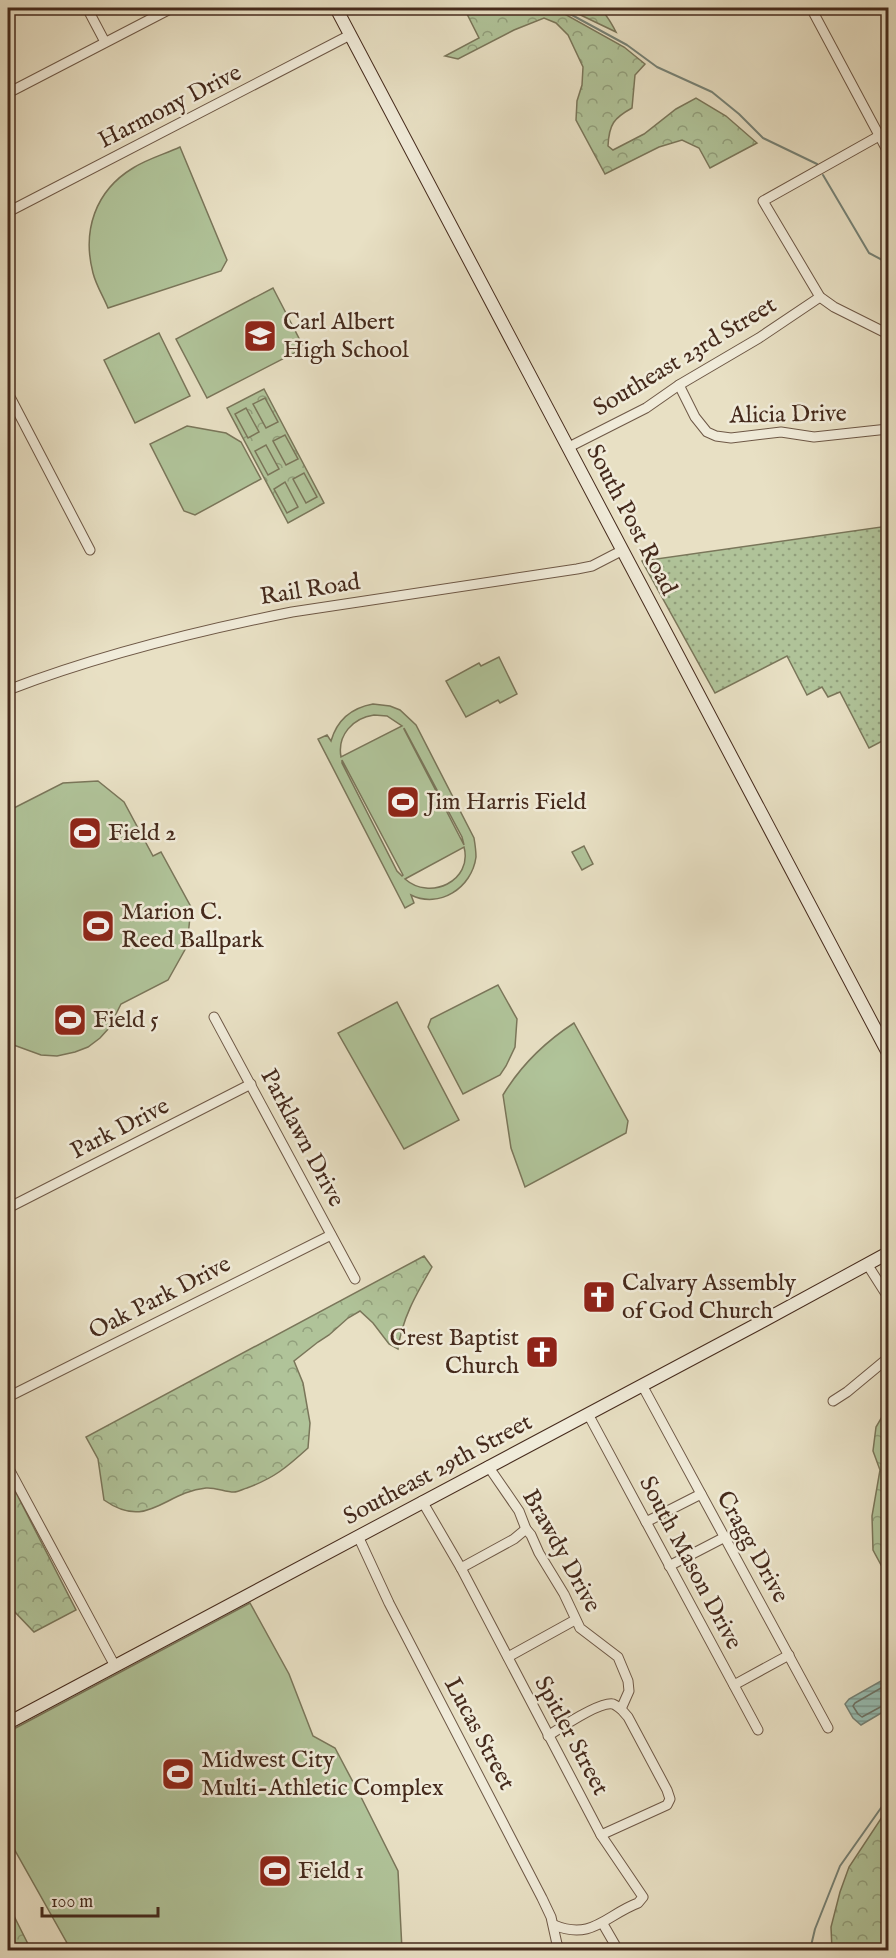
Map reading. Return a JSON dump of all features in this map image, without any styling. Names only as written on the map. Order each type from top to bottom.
[{"type":"main road","name":"South Post Road","points":[[336,8],[888,1053]]},
{"type":"main road","name":"Southeast 29th Street","points":[[8,1723],[888,1253]]},
{"type":"street","points":[[87,8],[105,42]]},
{"type":"street","points":[[8,93],[172,8]]},
{"type":"street","points":[[811,8],[888,152]]},
{"type":"street","name":"Harmony Drive","points":[[8,212],[350,35]]},
{"type":"street","points":[[879,136],[763,201],[820,297],[834,307],[888,334]]},
{"type":"street","name":"Southeast 23rd Street","points":[[569,447],[646,408],[820,297]]},
{"type":"street","name":"Alicia Drive","points":[[679,385],[695,417],[707,432],[716,436],[731,438],[781,432],[814,438],[888,429]]},
{"type":"street","points":[[8,393],[90,550]]},
{"type":"street","points":[[8,416],[17,411]]},
{"type":"street","name":"Rail Road","points":[[8,690],[67,668],[237,623],[292,612],[577,569],[592,566],[623,550]]},
{"type":"street","name":"Parklawn Drive","points":[[213,1017],[355,1278]]},
{"type":"street","name":"Park Drive","points":[[8,1208],[251,1084]]},
{"type":"street","name":"Oak Park Drive","points":[[8,1397],[331,1234]]},
{"type":"street","points":[[867,1264],[888,1297]]},
{"type":"street","points":[[833,1401],[888,1358]]},
{"type":"street","name":"Cragg Drive","points":[[642,1385],[828,1728]]},
{"type":"street","name":"South Mason Drive","points":[[588,1414],[758,1730]]},
{"type":"street","name":"Brawdy Drive","points":[[489,1466],[519,1510],[526,1529],[564,1594],[575,1620],[587,1634],[618,1656],[624,1666],[629,1691],[621,1709]]},
{"type":"street","points":[[8,1467],[115,1666]]},
{"type":"street","points":[[646,1522],[701,1494]]},
{"type":"street","name":"Spitler Street","points":[[422,1501],[461,1568],[601,1835],[643,1897],[638,1903],[603,1924],[587,1930],[573,1931],[554,1926]]},
{"type":"street","points":[[461,1568],[514,1539],[526,1529]]},
{"type":"street","name":"Lucas Street","points":[[358,1536],[388,1603],[542,1898],[561,1950]]},
{"type":"street","points":[[669,1566],[725,1537]]},
{"type":"street","points":[[508,1657],[575,1620]]},
{"type":"street","points":[[734,1685],[789,1655]]},
{"type":"street","points":[[548,1736],[604,1705],[612,1704],[628,1717],[670,1799],[667,1805],[601,1835]]},
{"type":"street","points":[[603,1924],[618,1950]]},
{"type":"green space","points":[[464,8],[554,8],[624,47],[645,64],[635,75],[632,108],[621,115],[611,127],[608,146],[613,150],[644,134],[676,109],[696,98],[726,116],[757,143],[710,168],[699,148],[682,140],[659,147],[605,174],[576,120],[583,67],[568,35],[556,23],[544,18],[514,30],[458,59],[445,56],[479,38]]},
{"type":"green space","points":[[566,8],[597,8],[606,15],[616,32]]},
{"type":"green space","points":[[180,147],[227,260],[221,271],[108,308],[94,277],[90,257],[89,242],[95,213],[109,188],[120,177],[144,162]]},
{"type":"green space","points":[[273,288],[304,348],[207,398],[176,339]]},
{"type":"green space","points":[[159,333],[190,396],[135,423],[104,360]]},
{"type":"green space","points":[[264,389],[324,503],[288,523],[227,408]]},
{"type":"green space","points":[[265,398],[278,422],[266,428],[253,404]]},
{"type":"green space","points":[[246,408],[259,432],[248,438],[235,414]]},
{"type":"green space","points":[[187,426],[226,433],[241,442],[261,479],[195,515],[184,511],[150,444]]},
{"type":"green space","points":[[285,435],[298,459],[286,465],[273,441]]},
{"type":"green space","points":[[266,445],[279,469],[268,475],[255,451]]},
{"type":"green space","points":[[304,473],[317,497],[306,503],[293,479]]},
{"type":"green space","points":[[285,482],[298,507],[287,513],[274,489]]},
{"type":"green space","points":[[888,526],[888,738],[869,748],[840,692],[828,697],[822,687],[807,695],[787,656],[715,693],[642,561]]},
{"type":"green space","points":[[499,657],[517,694],[500,703],[498,700],[466,717],[446,681],[479,663],[481,666]]},
{"type":"green space","name":"Jim Harris Field","points":[[373,704],[390,706],[400,710],[416,725],[474,838],[476,857],[468,878],[452,893],[443,897],[422,899],[411,895],[414,903],[405,908],[318,739],[327,735],[331,741],[341,721],[352,712]],"holes":[[[387,716],[402,726],[341,757],[340,749],[344,735],[353,724],[366,717]],[[404,729],[462,837],[464,845]],[[342,760],[402,876],[397,871]],[[464,847],[465,859],[462,869],[456,878],[447,884],[437,888],[426,888],[405,879]]]},
{"type":"green space","name":"Marion C. Reed Ballpark","points":[[98,781],[124,802],[153,856],[161,852],[191,907],[187,946],[168,980],[121,1004],[109,1028],[88,1047],[57,1056],[41,1055],[8,1043],[8,811],[63,783]]},
{"type":"green space","points":[[584,846],[593,864],[582,870],[572,852]]},
{"type":"green space","points":[[498,985],[517,1019],[515,1047],[500,1075],[463,1094],[428,1027],[431,1019]]},
{"type":"green space","points":[[397,1002],[459,1120],[404,1149],[338,1033]]},
{"type":"green space","points":[[574,1023],[628,1121],[626,1133],[525,1187],[511,1148],[503,1095],[534,1055]]},
{"type":"green space","points":[[424,1256],[432,1267],[407,1316],[398,1349],[389,1344],[373,1323],[360,1311],[294,1361],[303,1383],[310,1423],[308,1448],[286,1467],[265,1480],[237,1492],[209,1488],[191,1491],[145,1511],[133,1512],[119,1509],[104,1500],[98,1459],[86,1437]]},
{"type":"green space","points":[[888,1413],[888,1578],[873,1550],[872,1516],[880,1470],[873,1451],[876,1427],[883,1415]]},
{"type":"green space","points":[[8,1477],[76,1610],[34,1632],[10,1607],[8,1608]]},
{"type":"green space","name":"Midwest City Multi-Athletic Complex","points":[[250,1603],[289,1674],[313,1736],[335,1748],[398,1871],[402,1950],[71,1950],[8,1838],[8,1732]]},
{"type":"green space","points":[[888,1808],[888,1950],[832,1950],[831,1927],[849,1867]]},
{"type":"green space","points":[[14,1916],[31,1950],[8,1950],[8,1920]]},
{"type":"water","points":[[888,1677],[888,1709],[861,1725],[853,1718],[845,1704],[849,1699]]},
{"type":"waterway","points":[[559,8],[627,45],[657,67],[712,92],[763,138],[817,164]]},
{"type":"waterway","points":[[823,175],[869,253],[888,263]]},
{"type":"waterway","points":[[810,1950],[815,1929],[840,1866],[888,1798]]},
{"type":"place","name":"Carl Albert High School","points":[[260,336]]},
{"type":"place","name":"Jim Harris Field","points":[[403,802]]},
{"type":"place","name":"Field 2","points":[[85,833]]},
{"type":"place","name":"Marion C. Reed Ballpark","points":[[98,926]]},
{"type":"place","name":"Field 5","points":[[70,1020]]},
{"type":"place","name":"Calvary Assembly of God Church","points":[[599,1297]]},
{"type":"place","name":"Crest Baptist Church","points":[[542,1352]]},
{"type":"place","name":"Midwest City Multi-Athletic Complex","points":[[178,1774]]},
{"type":"place","name":"Field 1","points":[[275,1871]]}]
